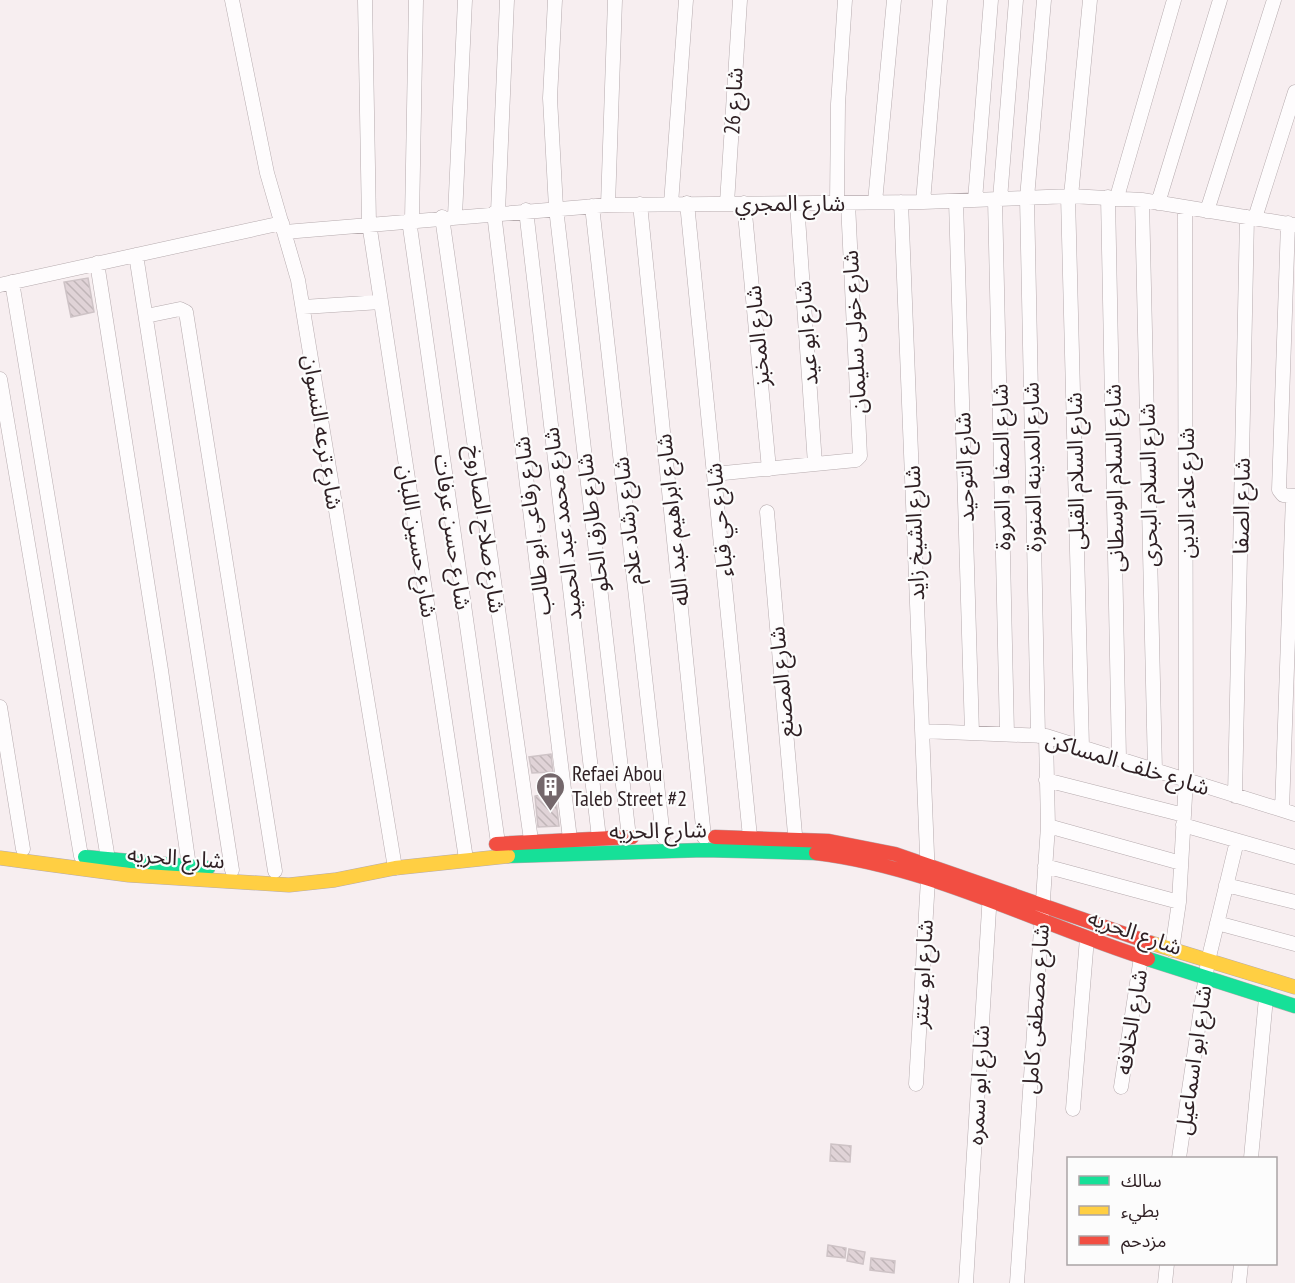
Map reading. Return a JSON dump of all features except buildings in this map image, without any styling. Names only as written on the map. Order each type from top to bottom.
[{"type":"main road","name":"شارع الحريه","points":[[465,853],[498,843],[629,837],[750,837],[796,845],[928,879],[1204,979],[1295,1006]]},
{"type":"main road","name":"شارع الحريه","points":[[0,845],[108,859],[231,870],[275,871],[323,870],[465,853],[796,845],[862,846],[927,863],[1172,950],[1295,987]]},
{"type":"main road","name":"شارع الحريه","points":[[0,858],[129,875],[289,885],[334,880],[394,862]]},
{"type":"street","name":"شارع ترعه النسوان","points":[[232,0],[267,174],[298,280],[394,862]]},
{"type":"street","name":"شارع حسين اللبان","points":[[365,0],[369,223],[465,853]]},
{"type":"street","name":"شارع حسن عرفات","points":[[416,0],[410,220],[498,843]]},
{"type":"street","name":"شارع صلاح الصاروخ","points":[[465,0],[448,217],[531,840]]},
{"type":"street","name":"شارع رفاعى ابو طالب","points":[[507,0],[496,213],[570,839]]},
{"type":"street","name":"شارع طارق الحلو","points":[[555,0],[550,98],[556,208],[629,837]]},
{"type":"street","points":[[608,205],[615,0]]},
{"type":"street","points":[[671,204],[686,0]]},
{"type":"street","name":"شارع 26","points":[[727,203],[740,0]]},
{"type":"street","name":"شارع خولى سليمان","points":[[815,464],[856,460],[860,453],[842,203],[839,93],[845,0]]},
{"type":"street","points":[[875,202],[894,0]]},
{"type":"street","points":[[923,202],[940,0]]},
{"type":"street","points":[[975,200],[991,0]]},
{"type":"street","name":"شارع الصفا و المروة","points":[[1007,734],[997,199],[1016,0]]},
{"type":"street","name":"شارع المدينه المنورة","points":[[1042,736],[1027,198],[1044,0]]},
{"type":"street","name":"شارع السلام القبلى","points":[[1082,747],[1070,196],[1090,0]]},
{"type":"street","name":"شارع السلام الوسطانى","points":[[1119,758],[1112,197],[1174,0]]},
{"type":"street","points":[[1158,203],[1220,0]]},
{"type":"street","points":[[1208,211],[1274,0]]},
{"type":"street","name":"شارع الصفا","points":[[1234,796],[1251,218],[1295,92]]},
{"type":"street","name":"شارع المجري","points":[[6,284],[97,263],[283,227],[369,223],[608,205],[923,202],[1070,196],[1112,197],[1291,224]]},
{"type":"street","name":"شارع السلام البحرى","points":[[1142,200],[1155,770]]},
{"type":"street","name":"شارع التوحيد","points":[[956,201],[972,733]]},
{"type":"street","name":"شارع الشيخ زايد","points":[[901,202],[927,863]]},
{"type":"street","name":"شارع حي قباء","points":[[687,203],[750,837]]},
{"type":"street","name":"شارع المخبز","points":[[744,203],[769,469]]},
{"type":"street","name":"شارع ابو عيد","points":[[797,203],[815,464]]},
{"type":"street","name":"شارع ابراهيم عبد الله","points":[[640,204],[704,837]]},
{"type":"street","name":"شارع رشاد علام","points":[[592,206],[663,837]]},
{"type":"street","name":"شارع علاء الدين","points":[[1172,950],[1179,902],[1186,780],[1185,207]]},
{"type":"street","name":"شارع محمد عبد الحميد","points":[[525,210],[599,838]]},
{"type":"street","points":[[1288,812],[1294,496],[1283,495],[1279,490],[1291,224]]},
{"type":"street","points":[[136,255],[231,870]]},
{"type":"street","points":[[97,263],[189,866]]},
{"type":"street","points":[[6,284],[108,859]]},
{"type":"street","points":[[303,308],[381,302]]},
{"type":"street","points":[[146,316],[180,309],[186,312],[275,871]]},
{"type":"street","points":[[0,379],[81,856]]},
{"type":"street","points":[[714,474],[815,464]]},
{"type":"street","name":"شارع المصنع","points":[[767,512],[796,845]]},
{"type":"street","points":[[0,707],[23,849]]},
{"type":"street","name":"شارع خلف المساكن","points":[[922,731],[1042,736],[1288,812]]},
{"type":"street","name":"شارع مصطفى كامل","points":[[1017,1283],[1048,826],[1042,736]]},
{"type":"street","points":[[1046,780],[1184,820],[1237,841],[1295,857]]},
{"type":"street","points":[[1048,826],[1181,862]]},
{"type":"street","name":"شارع ابو اسماعيل","points":[[1179,1157],[1204,979],[1237,841]]},
{"type":"street","name":"شارع ابو عنتر","points":[[916,1084],[927,863]]},
{"type":"street","points":[[1045,866],[1179,902]]},
{"type":"street","points":[[1226,885],[1295,902]]},
{"type":"street","name":"شارع ابو سمره","points":[[966,1283],[990,886]]},
{"type":"street","points":[[1217,923],[1295,944]]},
{"type":"street","points":[[1073,1109],[1087,938]]},
{"type":"street","name":"شارع الخلافه","points":[[1121,1087],[1141,957]]},
{"type":"street","points":[[1251,1157],[1266,998]]},
{"type":"street","points":[[1165,1283],[1167,1265]]},
{"type":"street","points":[[1239,1283],[1241,1265]]},
{"type":"traffic: fast","points":[[508,856],[704,850],[816,853]]},
{"type":"traffic: fast","points":[[85,857],[208,868]]},
{"type":"traffic: fast","points":[[1148,959],[1295,1006]]},
{"type":"traffic: slow","points":[[0,858],[129,875],[289,885],[335,880],[395,868],[508,856]]},
{"type":"traffic: slow","points":[[1151,943],[1295,987]]},
{"type":"traffic: jam","points":[[496,844],[632,837]]},
{"type":"traffic: jam","points":[[715,837],[829,841],[895,854],[1151,943]]},
{"type":"traffic: jam","points":[[816,853],[859,860],[943,883],[1148,959]]},
{"type":"place","name":"Refaei Abou Taleb Street #2","points":[[551,812]]}]
